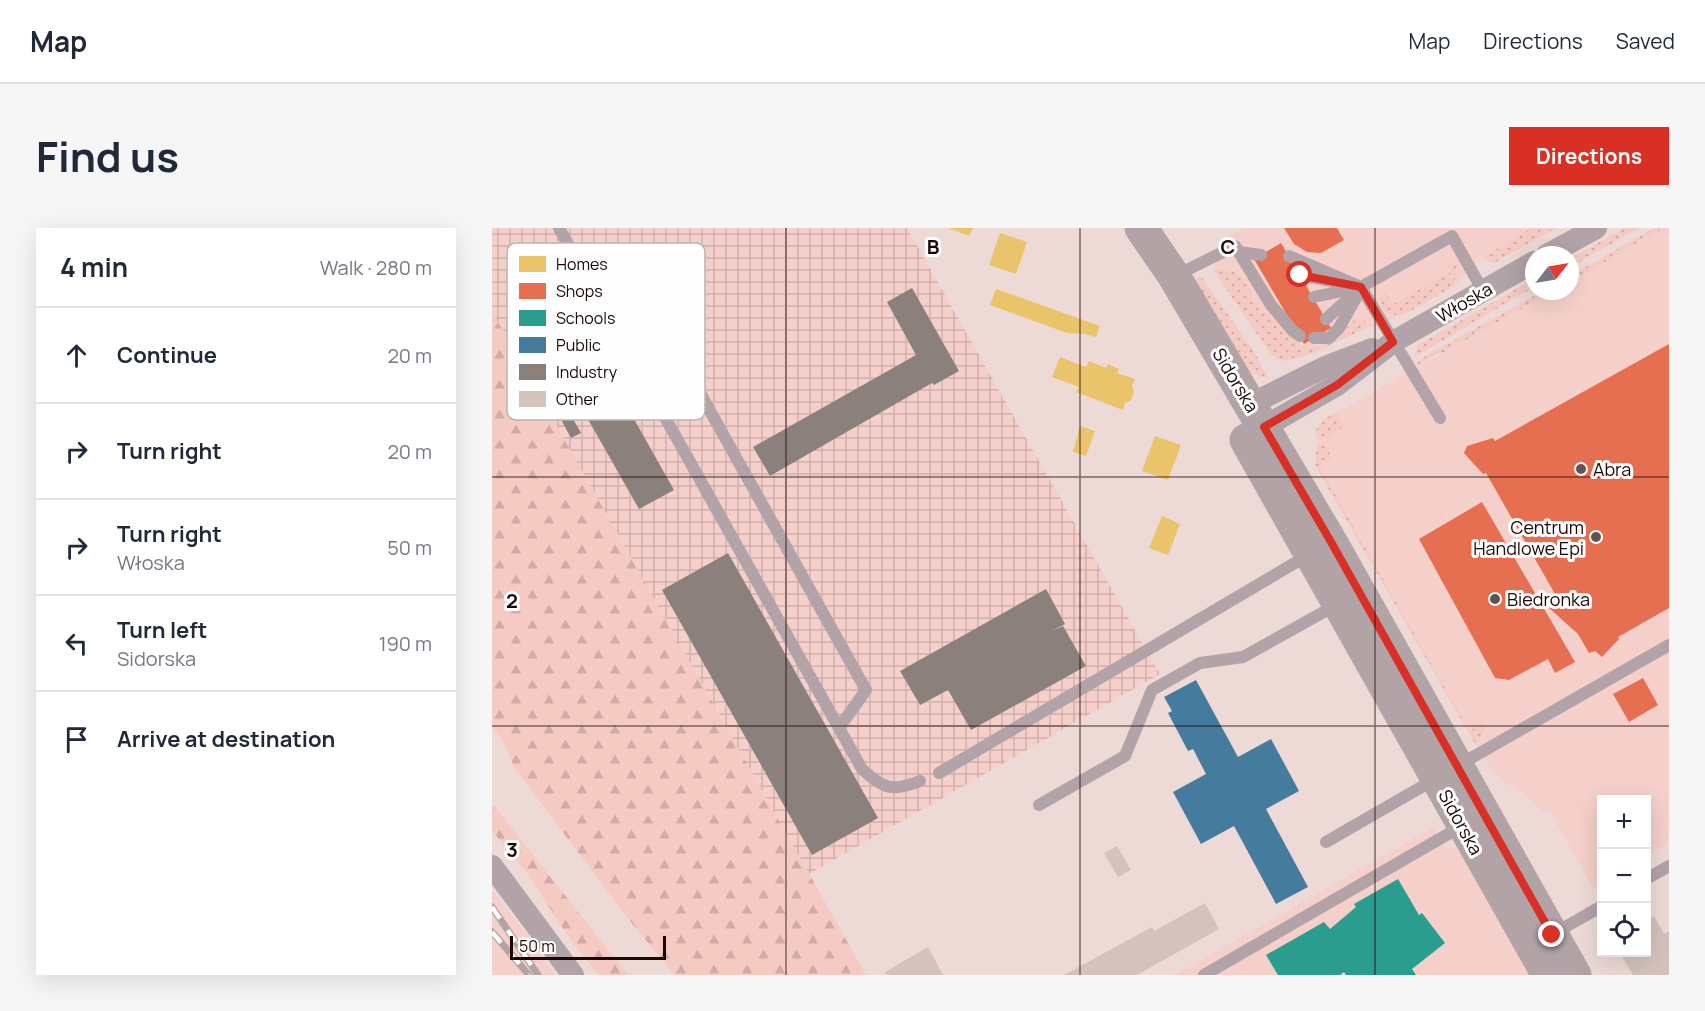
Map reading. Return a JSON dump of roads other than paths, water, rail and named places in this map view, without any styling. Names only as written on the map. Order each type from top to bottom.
[{"type":"street","name":"Sidorska","points":[[1130,228],[1166,281],[1251,419],[1320,548],[1542,941],[1575,975]]},
{"type":"street","name":"Sidorska","points":[[1140,228],[1166,281]]},
{"type":"street","points":[[1563,246],[1596,228]]},
{"type":"street","name":"Włoska","points":[[1251,419],[1337,385],[1393,342],[1525,267]]},
{"type":"street","points":[[492,866],[573,975]]},
{"type":"street","name":"Sidorska","points":[[1542,941],[1548,975]]},
{"type":"lane","points":[[559,228],[568,243]]},
{"type":"lane","points":[[1326,319],[1361,287],[1452,236],[1483,291]]},
{"type":"lane","points":[[1166,281],[1234,246],[1257,273],[1269,294],[1271,305],[1286,317],[1293,331],[1300,336]]},
{"type":"lane","points":[[1239,252],[1261,255]]},
{"type":"lane","points":[[1289,256],[1361,287],[1440,418]]},
{"type":"lane","points":[[1300,275],[1361,287]]},
{"type":"lane","points":[[1314,297],[1361,287]]},
{"type":"lane","points":[[1314,338],[1329,338],[1339,328],[1361,287]]},
{"type":"lane","points":[[705,402],[866,690],[839,728]]},
{"type":"lane","points":[[667,420],[862,769],[878,784],[903,788],[920,781]]},
{"type":"lane","points":[[939,772],[1320,548]]},
{"type":"lane","points":[[1039,805],[1125,756],[1152,690],[1200,663],[1243,657],[1348,598]]},
{"type":"lane","points":[[1326,842],[1669,645]]},
{"type":"lane","points":[[1204,975],[1474,819]]},
{"type":"lane","points":[[1651,877],[1669,866]]},
{"type":"lane","points":[[1542,941],[1597,909]]},
{"type":"railway","points":[[492,907],[538,975]]},
{"type":"railway","points":[[492,932],[529,975]]},
{"type":"place","name":"Abra","points":[[1581,469]]},
{"type":"place","name":"Centrum Handlowe Epi","points":[[1596,537]]},
{"type":"place","name":"Biedronka","points":[[1495,599]]}]
